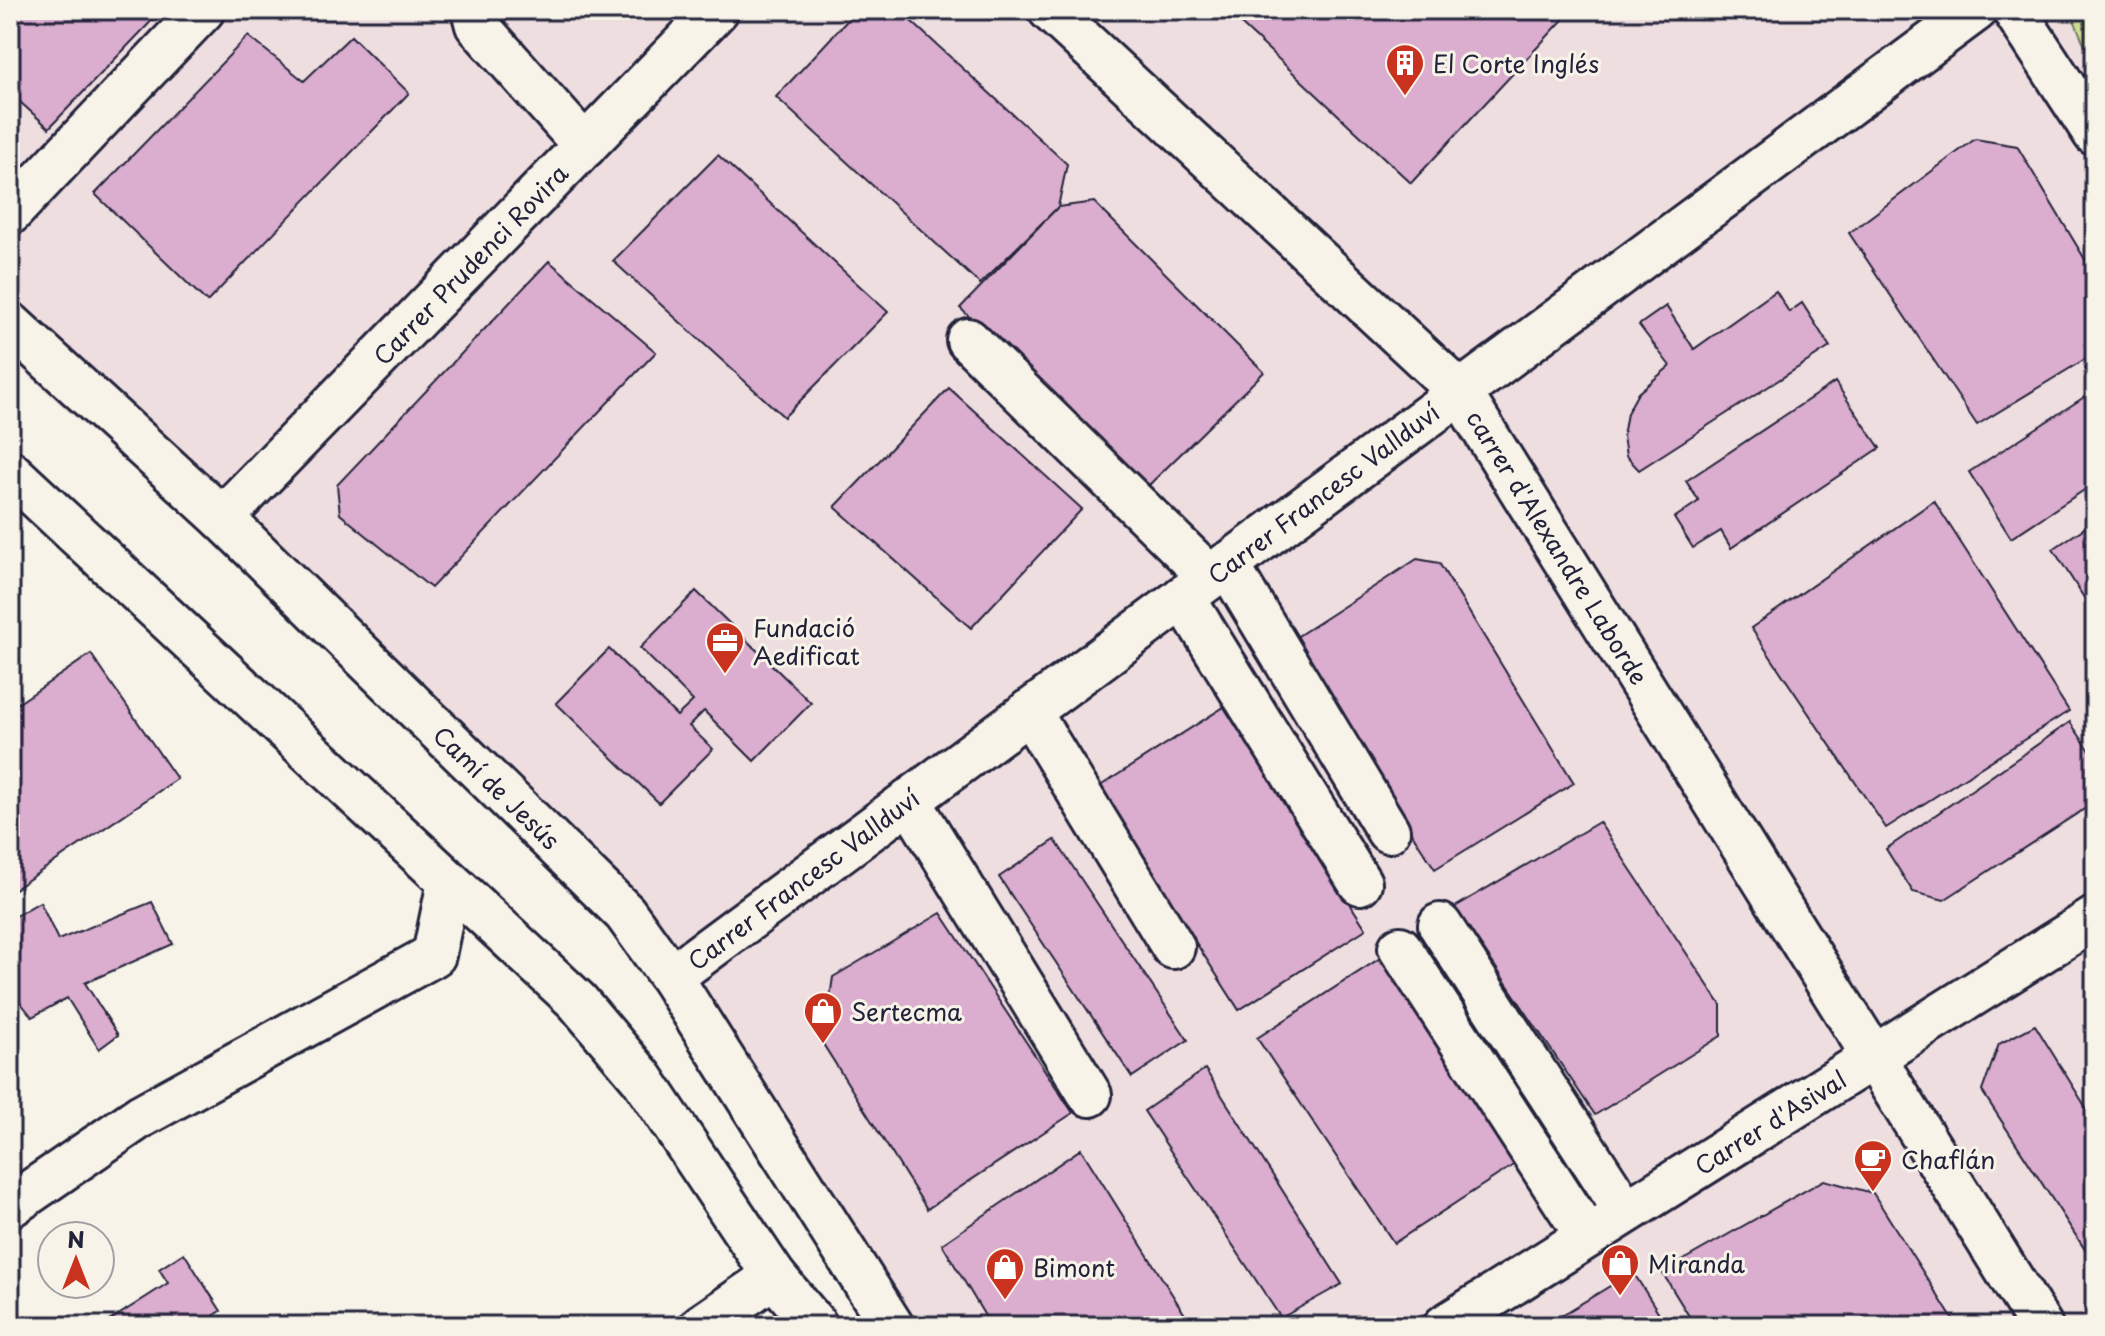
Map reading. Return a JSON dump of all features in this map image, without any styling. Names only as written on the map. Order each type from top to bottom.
[{"type":"street","points":[[10,213],[203,10]]},
{"type":"street","points":[[473,10],[477,25],[585,146]]},
{"type":"street","name":"Carrer Prudenci Rovira","points":[[222,518],[717,10]]},
{"type":"street","name":"carrer d'Alexandre Laborde","points":[[1050,10],[1460,392],[2041,1326]]},
{"type":"street","name":"Carrer Francesc Vallduví","points":[[671,977],[1976,10]]},
{"type":"street","points":[[2014,10],[2095,134]]},
{"type":"street","name":"Camí de Jesús","points":[[10,324],[222,518],[625,913],[671,977],[892,1326]]},
{"type":"street","points":[[968,340],[1207,579],[1388,831]]},
{"type":"street","points":[[10,472],[577,1001],[642,1078],[774,1276],[816,1326]]},
{"type":"street","points":[[1207,579],[1360,883]]},
{"type":"street","points":[[1029,711],[1173,947]]},
{"type":"street","points":[[909,800],[1090,1095]]},
{"type":"street","points":[[10,1206],[141,1116],[434,955],[449,882]]},
{"type":"street","name":"Carrer d'Asival","points":[[1445,1326],[2095,918]]},
{"type":"street","points":[[1440,925],[1625,1211]]},
{"type":"street","points":[[1400,948],[1587,1236]]},
{"type":"street","points":[[701,1326],[774,1276]]},
{"type":"street","points":[[774,1276],[798,1326]]},
{"type":"shaded area","points":[[10,10],[2070,10],[2095,67],[2095,1326],[899,1326],[625,913],[10,359]]},
{"type":"green space","points":[[2070,10],[2095,10],[2094,68]]},
{"type":"building","points":[[10,10],[162,10],[49,128],[10,93]]},
{"type":"building","points":[[857,10],[899,10],[1067,164],[1058,207],[980,284],[776,97]]},
{"type":"building","name":"El Corte Inglés","points":[[1226,10],[1572,10],[1411,183]]},
{"type":"building","points":[[248,36],[304,81],[351,36],[409,93],[207,302],[95,194]]},
{"type":"building","points":[[1975,139],[2017,146],[2095,276],[2095,353],[1977,425],[1849,233]]},
{"type":"building","points":[[718,155],[888,312],[784,417],[613,261]]},
{"type":"building","points":[[1094,202],[1264,372],[1149,485],[960,308],[1058,207]]},
{"type":"building","points":[[549,261],[656,352],[431,588],[340,514],[337,485]]},
{"type":"building","points":[[1776,291],[1789,312],[1802,303],[1830,347],[1639,470],[1626,456],[1623,436],[1627,413],[1638,393],[1670,366],[1639,325],[1666,306],[1694,349]]},
{"type":"building","points":[[1835,382],[1880,448],[1731,548],[1721,531],[1693,548],[1674,518],[1699,501],[1686,481]]},
{"type":"building","points":[[949,388],[1082,509],[971,628],[835,507]]},
{"type":"building","points":[[2095,390],[2095,483],[2011,538],[1969,472]]},
{"type":"building","points":[[1934,501],[2069,711],[1886,828],[1751,628]]},
{"type":"building","points":[[2095,521],[2095,615],[2053,549]]},
{"type":"building","points":[[1417,559],[1439,563],[1574,783],[1435,869],[1287,643]]},
{"type":"building","name":"Fundació Aedificat","points":[[696,591],[811,703],[754,761],[704,711],[689,726],[713,749],[659,803],[556,703],[609,649],[677,716],[693,701],[640,648]]},
{"type":"building","points":[[91,654],[177,779],[10,892],[10,709]]},
{"type":"building","points":[[1224,707],[1366,929],[1239,1010],[1097,788]]},
{"type":"building","points":[[2070,722],[2095,758],[2095,802],[1944,900],[1913,892],[1886,849]]},
{"type":"building","points":[[1599,822],[1721,1005],[1721,1036],[1595,1115],[1455,907]]},
{"type":"building","points":[[1055,840],[1188,1040],[1132,1077],[999,877]]},
{"type":"building","points":[[40,902],[58,940],[152,902],[173,944],[85,983],[118,1035],[99,1049],[67,998],[32,1017],[10,989],[10,919]]},
{"type":"building","points":[[941,913],[1073,1113],[927,1209],[823,1044],[833,977]]},
{"type":"building","points":[[1382,957],[1518,1162],[1394,1243],[1257,1038]]},
{"type":"building","points":[[2035,1025],[2095,1122],[2095,1265],[1982,1091],[1999,1044]]},
{"type":"building","points":[[1205,1069],[1342,1284],[1281,1318],[1144,1111]]},
{"type":"building","points":[[1081,1149],[1192,1326],[991,1326],[942,1244]]},
{"type":"building","points":[[1824,1180],[1873,1193],[1957,1326],[1695,1326],[1662,1272]]},
{"type":"building","points":[[184,1253],[221,1311],[198,1326],[113,1326],[109,1321],[168,1283],[159,1269]]},
{"type":"building","name":"Miranda","points":[[1633,1272],[1667,1326],[1553,1326],[1551,1322]]},
{"type":"place","name":"El Corte Inglés","points":[[1405,97]]},
{"type":"place","name":"Fundació Aedificat","points":[[725,675]]},
{"type":"place","name":"Sertecma","points":[[823,1045]]},
{"type":"place","name":"Chaflán","points":[[1873,1193]]},
{"type":"place","name":"Miranda","points":[[1620,1297]]},
{"type":"place","name":"Bimont","points":[[1005,1301]]}]
